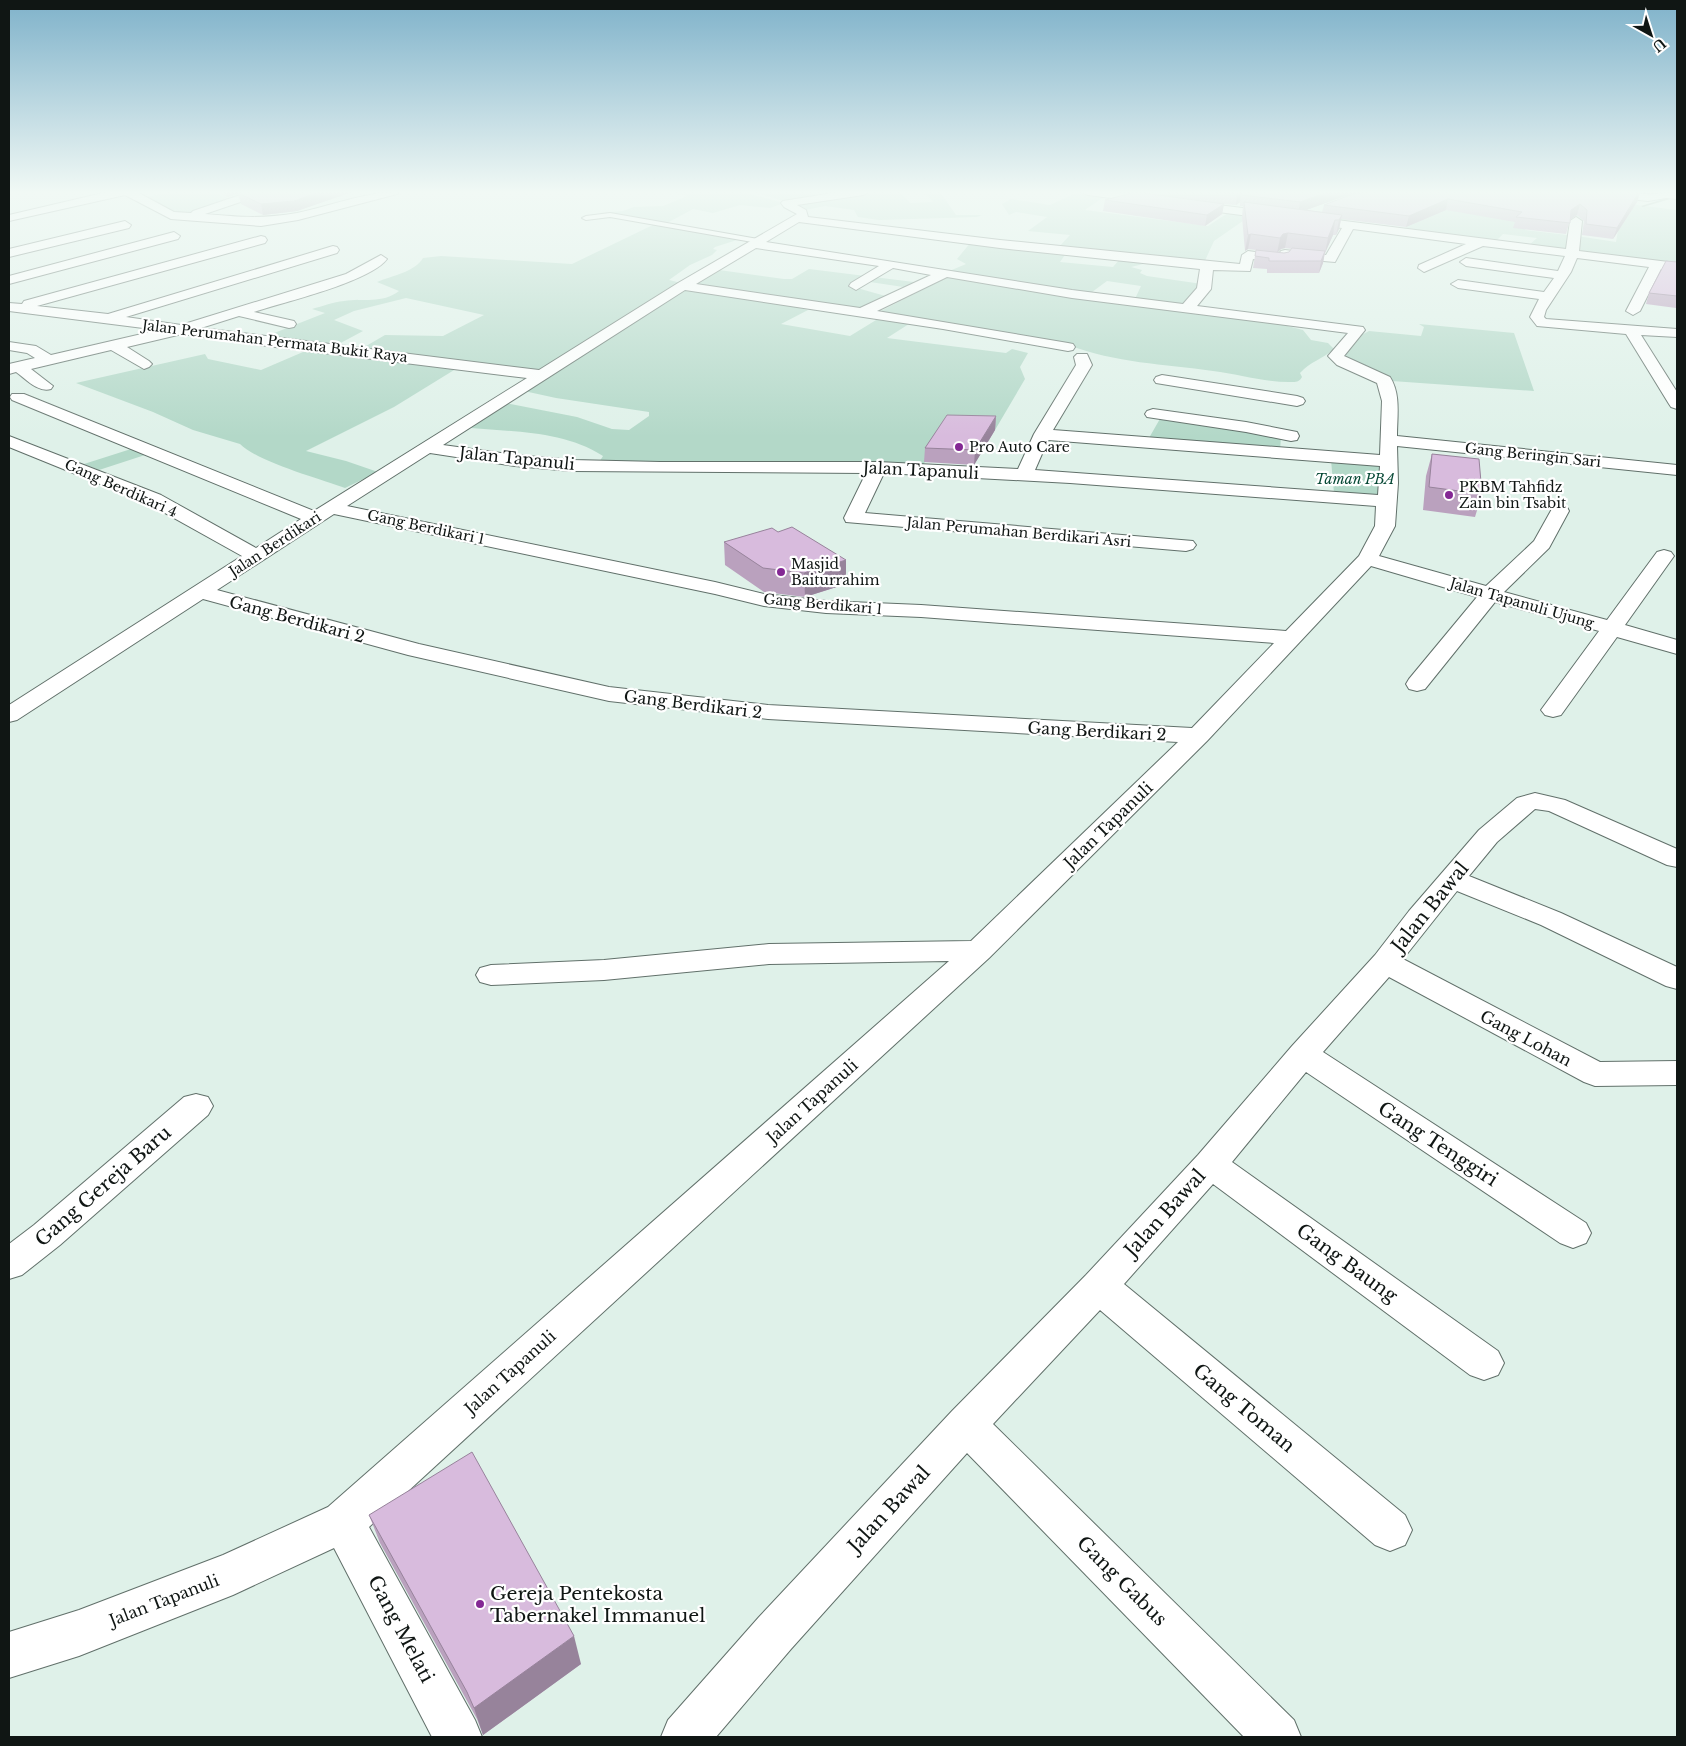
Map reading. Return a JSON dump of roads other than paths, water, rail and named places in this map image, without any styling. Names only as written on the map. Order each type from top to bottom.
[{"type":"street","points":[[9,280],[33,273]]},
{"type":"street","points":[[11,308],[138,273]]},
{"type":"street","points":[[106,318],[255,273]]},
{"type":"street","points":[[14,368],[112,344],[180,330],[358,273]]},
{"type":"street","name":"Jalan Berdikari","points":[[9,715],[323,513],[705,273]]},
{"type":"street","points":[[856,286],[876,273]]},
{"type":"street","points":[[862,313],[944,273]]},
{"type":"street","points":[[948,273],[1026,288],[1358,330],[1336,355],[1336,358],[1380,377],[1386,383],[1390,401],[1388,440],[1389,483],[1386,501]]},
{"type":"street","points":[[1186,309],[1204,289],[1206,273]]},
{"type":"street","points":[[1550,273],[1561,275],[1539,310],[1537,317],[1542,323],[1677,333]]},
{"type":"street","points":[[1633,311],[1652,273]]},
{"type":"street","points":[[1458,284],[1547,296]]},
{"type":"street","points":[[683,286],[1068,347]]},
{"type":"street","points":[[315,288],[343,296]]},
{"type":"street","name":"Jalan Perumahan Permata Bukit Raya","points":[[11,308],[106,318],[259,341],[542,375]]},
{"type":"street","points":[[238,312],[289,324]]},
{"type":"street","points":[[1630,329],[1676,402]]},
{"type":"street","points":[[112,344],[144,364]]},
{"type":"street","points":[[9,346],[32,349],[48,360]]},
{"type":"street","points":[[1024,475],[1042,434],[1083,362]]},
{"type":"street","points":[[14,368],[45,386]]},
{"type":"street","points":[[1140,442],[1153,414],[1163,376],[1298,394],[1290,445]]},
{"type":"street","name":"Gang Berdikari 1","points":[[18,397],[323,513],[715,588],[764,600],[826,607],[931,612],[1293,638]]},
{"type":"street","points":[[1153,414],[1256,429],[1290,445],[1324,457],[1389,461]]},
{"type":"street","points":[[1042,434],[1140,442],[1290,445]]},
{"type":"street","name":"Gang Beringin Sari","points":[[1388,440],[1677,470]]},
{"type":"street","name":"Gang Berdikari 4","points":[[9,441],[154,499],[256,556]]},
{"type":"street","name":"Jalan Tapanuli","points":[[9,1655],[79,1633],[233,1573],[343,1522],[979,951],[1198,736],[1293,638],[1367,560],[1385,526],[1386,501],[1024,475],[878,468],[560,464],[526,462],[428,448]]},
{"type":"street","points":[[1324,457],[1328,497]]},
{"type":"street","name":"Jalan Perumahan Berdikari Asri","points":[[878,468],[853,518],[1186,545]]},
{"type":"street","points":[[1417,684],[1490,594],[1542,544],[1560,511]]},
{"type":"street","points":[[1553,710],[1664,556]]},
{"type":"street","name":"Jalan Tapanuli Ujung","points":[[1367,560],[1677,647]]},
{"type":"street","name":"Gang Berdikari 2","points":[[199,592],[416,650],[609,694],[768,712],[1198,736]]},
{"type":"street","name":"Jalan Bawal","points":[[685,1737],[775,1633],[966,1424],[1099,1286],[1210,1164],[1303,1054],[1385,962],[1419,917],[1488,836],[1519,806],[1535,800],[1556,805],[1677,859]]},
{"type":"street","points":[[1453,879],[1551,919],[1677,979]]},
{"type":"street","points":[[491,976],[604,970],[769,954],[979,951]]},
{"type":"street","name":"Gang Lohan","points":[[1385,962],[1595,1074],[1677,1073]]},
{"type":"street","name":"Gang Tenggiri","points":[[1303,1054],[1573,1233]]},
{"type":"street","name":"Gang Gereja Baru","points":[[9,1264],[47,1236],[196,1106]]},
{"type":"street","name":"Gang Baung","points":[[1210,1164],[1484,1363]]},
{"type":"street","name":"Gang Toman","points":[[1099,1286],[1390,1530]]},
{"type":"street","name":"Gang Gabus","points":[[966,1424],[1277,1737]]},
{"type":"street","name":"Gang Melati","points":[[343,1522],[458,1737]]},
{"type":"place","name":"Pro Auto Care","points":[[959,447]]},
{"type":"place","name":"PKBM Tahfidz Zain bin Tsabit","points":[[1449,495]]},
{"type":"place","name":"Masjid Baiturrahim","points":[[781,572]]},
{"type":"place","name":"Gereja Pentekosta Tabernakel Immanuel","points":[[480,1604]]},
{"type":"park label","name":"Taman PBA","points":[[1355,479]]}]
